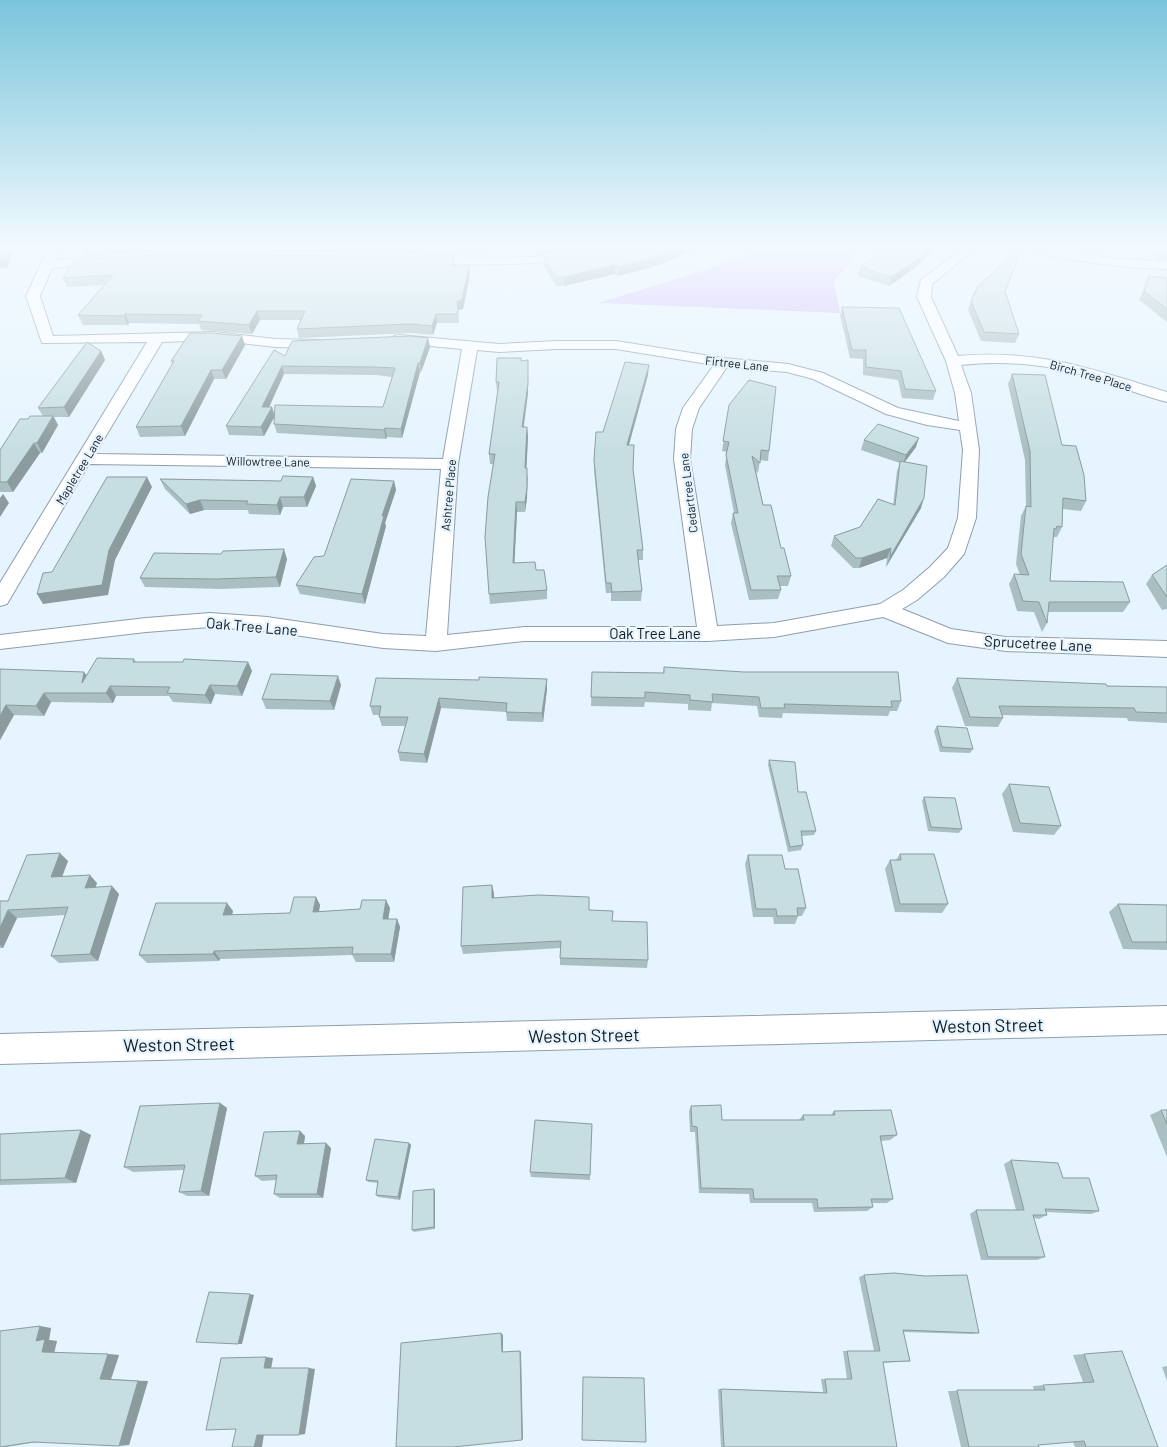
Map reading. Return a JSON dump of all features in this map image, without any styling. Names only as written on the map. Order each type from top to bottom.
[{"type":"street","points":[[40,317],[47,340],[156,339],[215,336],[275,343],[334,344]]},
{"type":"street","name":"Oak Tree Lane","points":[[0,642],[146,625],[210,620],[267,624],[374,640],[436,644],[524,634],[708,634],[774,630],[885,610],[910,595],[937,572],[957,550],[967,518],[972,450],[964,393],[953,361],[931,317]]},
{"type":"street","name":"Mapletree Lane","points":[[0,599],[86,459],[156,339]]},
{"type":"street","name":"Firtree Lane","points":[[386,339],[499,348],[588,344],[616,345],[723,362],[788,368],[818,376],[892,411],[927,420],[969,427]]},
{"type":"street","name":"Ashtree Place","points":[[436,644],[450,464],[470,347]]},
{"type":"street","name":"Birch Tree Place","points":[[953,361],[1010,358],[1046,362],[1167,397]]},
{"type":"street","name":"Cedartree Lane","points":[[708,634],[682,459],[684,429],[691,408],[723,362]]},
{"type":"street","name":"Willowtree Lane","points":[[86,459],[450,464]]},
{"type":"street","name":"Sprucetree Lane","points":[[885,610],[948,636],[1006,644],[1167,649]]},
{"type":"street","name":"Weston Street","points":[[0,1049],[1167,1020]]},
{"type":"building","points":[[201,317],[254,317],[249,325],[198,321]]},
{"type":"building","points":[[303,317],[435,317],[432,326],[410,324],[297,329]]},
{"type":"building","points":[[844,317],[903,317],[936,391],[905,389],[901,371],[866,367],[866,350],[852,350]]},
{"type":"building","points":[[978,317],[1013,317],[1019,334],[984,332]]},
{"type":"building","points":[[190,333],[242,336],[222,370],[211,370],[181,426],[136,427],[174,361],[171,361]]},
{"type":"building","points":[[411,336],[428,338],[420,363],[418,363],[401,429],[385,428],[384,430],[274,424],[275,405],[383,407],[395,368],[374,367],[282,366],[262,407],[272,407],[261,427],[226,426],[274,350],[285,356],[292,341]]},
{"type":"building","points":[[87,342],[101,351],[64,407],[38,408]]},
{"type":"building","points":[[497,358],[521,358],[521,361],[528,360],[528,384],[522,427],[527,427],[525,468],[527,468],[527,488],[525,502],[516,502],[513,563],[535,562],[536,570],[544,570],[547,590],[489,594],[485,537],[488,497],[495,454],[489,454],[499,382],[496,382]]},
{"type":"building","points":[[625,362],[649,365],[627,445],[634,445],[633,469],[643,550],[637,550],[642,591],[612,592],[611,583],[606,583],[594,460],[596,432],[603,432]]},
{"type":"building","points":[[1012,374],[1045,375],[1062,445],[1076,446],[1084,475],[1086,501],[1063,498],[1062,527],[1057,526],[1056,529],[1054,528],[1050,581],[1123,582],[1130,602],[1049,602],[1047,623],[1039,602],[1023,601],[1014,574],[1029,575],[1021,554],[1026,506],[1031,507],[1030,451]]},
{"type":"building","points":[[749,380],[776,387],[769,451],[761,450],[760,463],[752,456],[763,505],[771,505],[781,548],[784,548],[791,576],[777,576],[781,590],[751,590],[733,513],[738,513],[726,455],[729,442],[723,441],[729,405]]},
{"type":"building","points":[[30,416],[53,416],[37,443],[34,443],[7,482],[0,482],[0,450],[20,419],[28,419]]},
{"type":"building","points":[[878,424],[919,438],[906,455],[864,440]]},
{"type":"building","points":[[900,461],[927,466],[924,498],[890,557],[891,548],[862,558],[856,558],[834,536],[860,527],[878,499],[895,505]]},
{"type":"building","points":[[283,476],[313,477],[304,497],[280,497],[277,505],[246,504],[248,501],[200,500],[186,504],[160,479],[281,481]]},
{"type":"building","points":[[107,477],[147,477],[109,550],[102,585],[37,594],[43,573],[52,572]]},
{"type":"building","points":[[351,479],[394,481],[382,516],[384,516],[362,594],[296,585],[314,557],[324,556]]},
{"type":"building","points":[[284,549],[276,577],[216,579],[140,578],[154,553],[221,554],[223,551]]},
{"type":"building","points":[[1167,565],[1167,597],[1152,575]]},
{"type":"building","points":[[97,658],[134,659],[133,662],[183,662],[184,659],[248,662],[237,686],[210,685],[205,695],[167,693],[170,687],[110,686],[106,693],[44,693],[36,706],[6,705],[0,716],[0,669],[84,672],[82,683]]},
{"type":"building","points":[[664,667],[744,672],[898,672],[901,701],[891,701],[892,707],[784,704],[785,708],[761,708],[759,697],[712,694],[713,702],[690,700],[690,695],[645,692],[645,698],[591,697],[592,672],[664,673]]},
{"type":"building","points":[[271,674],[338,676],[330,701],[262,699]]},
{"type":"building","points":[[479,677],[547,679],[542,713],[506,712],[507,703],[439,698],[424,754],[398,752],[408,717],[379,717],[381,706],[370,706],[376,678],[479,680]]},
{"type":"building","points":[[957,678],[1106,684],[1107,686],[1167,687],[1167,713],[1136,712],[1134,708],[999,706],[1003,718],[970,717]]},
{"type":"building","points":[[937,726],[967,728],[973,749],[942,747]]},
{"type":"building","points":[[769,760],[795,762],[798,792],[806,792],[816,831],[801,831],[803,845],[790,847]]},
{"type":"building","points":[[1009,784],[1049,787],[1061,826],[1020,823]]},
{"type":"building","points":[[924,797],[955,798],[962,829],[931,827]]},
{"type":"building","points":[[60,853],[51,877],[90,875],[85,888],[112,886],[90,954],[51,956],[68,907],[8,910],[0,928],[0,901],[8,901],[27,855]]},
{"type":"building","points":[[900,854],[934,854],[948,904],[900,904],[890,860],[901,860]]},
{"type":"building","points":[[748,855],[782,855],[785,869],[798,869],[806,908],[797,908],[798,916],[777,916],[776,909],[756,909]]},
{"type":"building","points":[[492,885],[492,898],[538,895],[589,897],[589,910],[613,911],[612,921],[647,922],[648,960],[560,958],[561,941],[461,946],[463,887]]},
{"type":"building","points":[[294,897],[316,897],[313,912],[360,909],[362,900],[386,900],[383,919],[397,919],[391,954],[352,954],[353,947],[214,951],[213,954],[139,955],[156,903],[227,903],[223,915],[290,913]]},
{"type":"building","points":[[1118,904],[1167,905],[1167,942],[1132,942]]},
{"type":"building","points":[[220,1103],[201,1191],[179,1192],[185,1165],[124,1167],[140,1106]]},
{"type":"building","points":[[721,1105],[722,1120],[804,1120],[803,1115],[835,1115],[834,1111],[891,1110],[897,1135],[880,1136],[893,1199],[871,1199],[873,1207],[818,1208],[817,1199],[754,1199],[753,1189],[701,1188],[697,1127],[692,1126],[691,1106]]},
{"type":"building","points":[[1161,1110],[1167,1110],[1167,1124]]},
{"type":"building","points":[[535,1120],[592,1124],[590,1175],[530,1172]]},
{"type":"building","points":[[81,1130],[65,1178],[0,1180],[0,1134]]},
{"type":"building","points":[[300,1131],[297,1144],[326,1143],[317,1194],[274,1194],[277,1175],[255,1176],[264,1132]]},
{"type":"building","points":[[375,1139],[409,1143],[398,1197],[376,1195],[378,1181],[366,1180]]},
{"type":"building","points":[[1011,1160],[1058,1163],[1063,1178],[1089,1178],[1099,1211],[1045,1209],[1047,1215],[1033,1215],[1045,1257],[988,1257],[976,1210],[1024,1210]]},
{"type":"building","points":[[434,1189],[434,1227],[412,1230],[413,1191]]},
{"type":"building","points":[[894,1273],[925,1276],[967,1275],[979,1333],[903,1330],[910,1361],[883,1362],[897,1447],[724,1447],[721,1389],[827,1393],[825,1379],[852,1379],[847,1351],[880,1351],[864,1275]]},
{"type":"building","points":[[209,1292],[250,1294],[238,1344],[196,1342]]},
{"type":"building","points":[[40,1326],[36,1341],[45,1339],[42,1352],[108,1354],[100,1379],[138,1381],[119,1446],[33,1442],[0,1447],[0,1331]]},
{"type":"building","points":[[501,1333],[502,1352],[520,1351],[522,1440],[453,1447],[396,1447],[401,1343]]},
{"type":"building","points":[[1122,1351],[1158,1447],[1086,1447],[1084,1441],[1038,1445],[1039,1447],[969,1447],[957,1390],[1045,1390],[1043,1385],[1094,1382],[1084,1354]]},
{"type":"building","points":[[266,1357],[264,1368],[309,1368],[299,1435],[257,1435],[254,1447],[232,1447],[236,1429],[206,1430],[221,1358]]},
{"type":"building","points":[[583,1377],[644,1378],[646,1442],[582,1440]]}]
